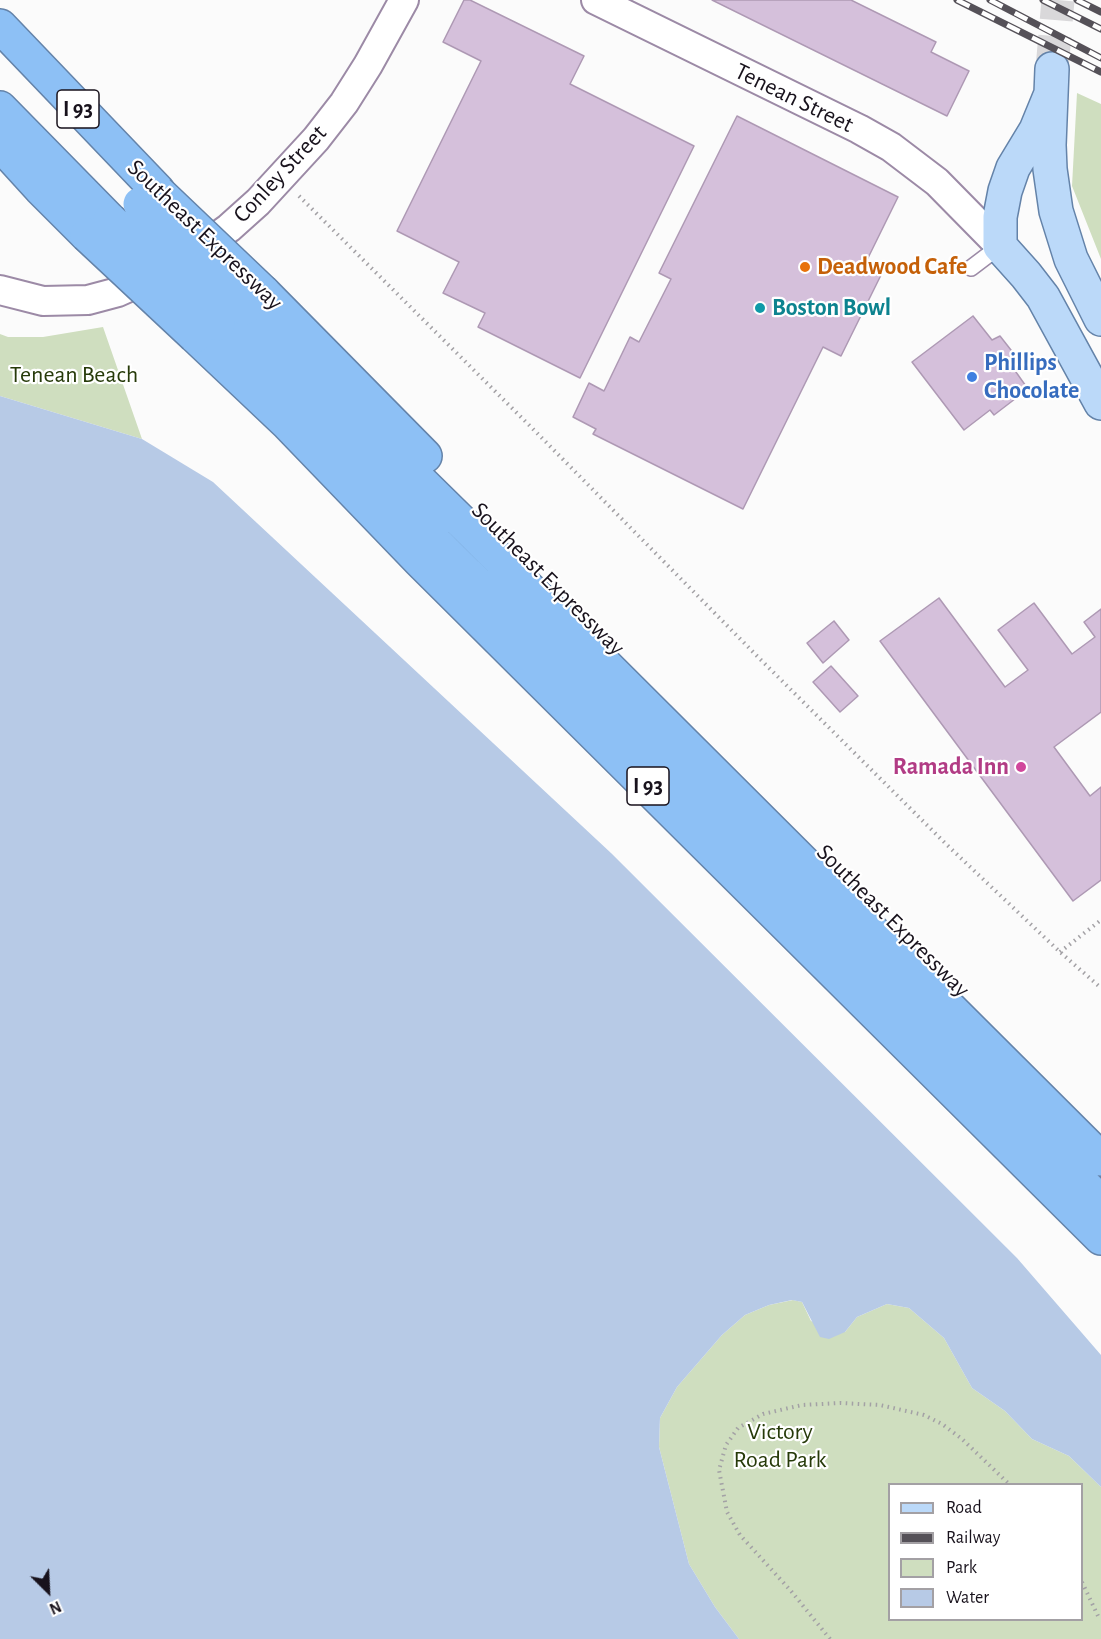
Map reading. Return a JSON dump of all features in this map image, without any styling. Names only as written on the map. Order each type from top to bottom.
[{"type":"highway","name":"Southeast Expressway","points":[[0,26],[148,198],[230,315],[288,424],[420,561],[1101,1238]]},
{"type":"highway","name":"I 93","points":[[0,58],[148,198]]},
{"type":"highway","name":"I 93","points":[[0,108],[99,228]]},
{"type":"highway","name":"Southeast Expressway","points":[[0,144],[40,188],[230,315],[320,348],[496,528],[1101,1128]]},
{"type":"highway","name":"I 93","points":[[230,315],[473,533],[1101,1159]]},
{"type":"highway","name":"I 93","points":[[230,315],[305,407],[437,544],[1101,1202]]},
{"type":"main road","points":[[1101,321],[1074,266],[1056,211],[1050,169],[1051,83],[1041,120],[1013,168],[1007,185],[1001,211],[1000,246],[1036,287],[1101,403]]},
{"type":"main road","points":[[1055,318],[1078,311],[1090,314],[1101,321]]},
{"type":"street","name":"Conley Street","points":[[0,291],[43,301],[88,300],[118,292],[148,280],[200,249],[229,228],[258,202],[316,139],[344,103],[404,0]]},
{"type":"street","name":"Tenean Street","points":[[596,0],[883,142],[937,182],[1000,246]]},
{"type":"lane","points":[[971,268],[1000,246]]},
{"type":"path","points":[[298,196],[929,828],[1101,988]]},
{"type":"path","points":[[1060,952],[1101,920]]},
{"type":"path","points":[[830,1639],[791,1591],[740,1535],[727,1512],[719,1470],[726,1445],[738,1428],[763,1414],[802,1406],[840,1403],[880,1405],[924,1415],[942,1424],[962,1439],[1007,1483]]},
{"type":"path","points":[[1083,1584],[1101,1618]]},
{"type":"green space","points":[[1077,93],[1101,104],[1101,259],[1072,186]]},
{"type":"green space","name":"Tenean Beach","points":[[103,327],[142,439],[0,396],[0,334],[8,337],[43,337]]},
{"type":"green space","name":"Victory Road Park","points":[[793,1300],[802,1302],[811,1321],[845,1332],[857,1317],[887,1304],[909,1308],[944,1338],[972,1388],[1005,1411],[1032,1439],[1069,1456],[1101,1487],[1101,1639],[739,1639],[715,1607],[689,1564],[659,1447],[660,1418],[677,1387],[722,1335],[745,1315],[769,1305]]},
{"type":"water","points":[[0,396],[142,439],[213,482],[611,853],[1017,1258],[1101,1355],[1101,1487],[1069,1456],[1032,1439],[1005,1411],[972,1388],[944,1338],[909,1308],[887,1304],[857,1317],[845,1332],[829,1339],[820,1337],[802,1302],[792,1300],[769,1305],[745,1315],[722,1335],[677,1387],[660,1418],[659,1447],[689,1564],[715,1607],[739,1639],[0,1639]]},
{"type":"building","points":[[464,0],[470,0],[584,56],[570,84],[694,146],[580,378],[478,327],[485,313],[443,293],[459,262],[397,231],[481,61],[443,42]]},
{"type":"building","points":[[712,0],[851,0],[936,42],[931,52],[969,71],[947,116]]},
{"type":"building","name":"Boston Bowl","points":[[737,116],[898,197],[866,262],[883,271],[841,356],[823,347],[743,509],[593,434],[596,429],[573,417],[589,383],[604,391],[630,337],[639,342],[671,279],[659,273]]},
{"type":"building","name":"Phillips Chocolate","points":[[973,316],[992,340],[1000,336],[1018,359],[1011,365],[1028,389],[994,415],[990,410],[964,430],[912,362]]},
{"type":"building","name":"Ramada Inn","points":[[939,598],[1005,687],[1028,670],[998,630],[1034,603],[1072,654],[1095,637],[1084,622],[1101,609],[1101,712],[1054,747],[1090,796],[1101,787],[1101,880],[1073,901],[880,641]]},
{"type":"building","points":[[834,621],[849,640],[823,663],[807,643]]},
{"type":"building","points":[[831,666],[858,696],[840,712],[813,682]]},
{"type":"tunnel","points":[[1052,69],[1058,0]]},
{"type":"railway","points":[[957,0],[1101,72]]},
{"type":"railway","points":[[990,0],[1101,58]]},
{"type":"railway","points":[[1043,0],[1101,29]]},
{"type":"railway","points":[[1077,0],[1101,12]]},
{"type":"place","name":"Deadwood Cafe","points":[[805,267]]},
{"type":"place","name":"Boston Bowl","points":[[760,308]]},
{"type":"place","name":"Phillips Chocolate","points":[[972,377]]},
{"type":"place","name":"Ramada Inn","points":[[1021,767]]}]
